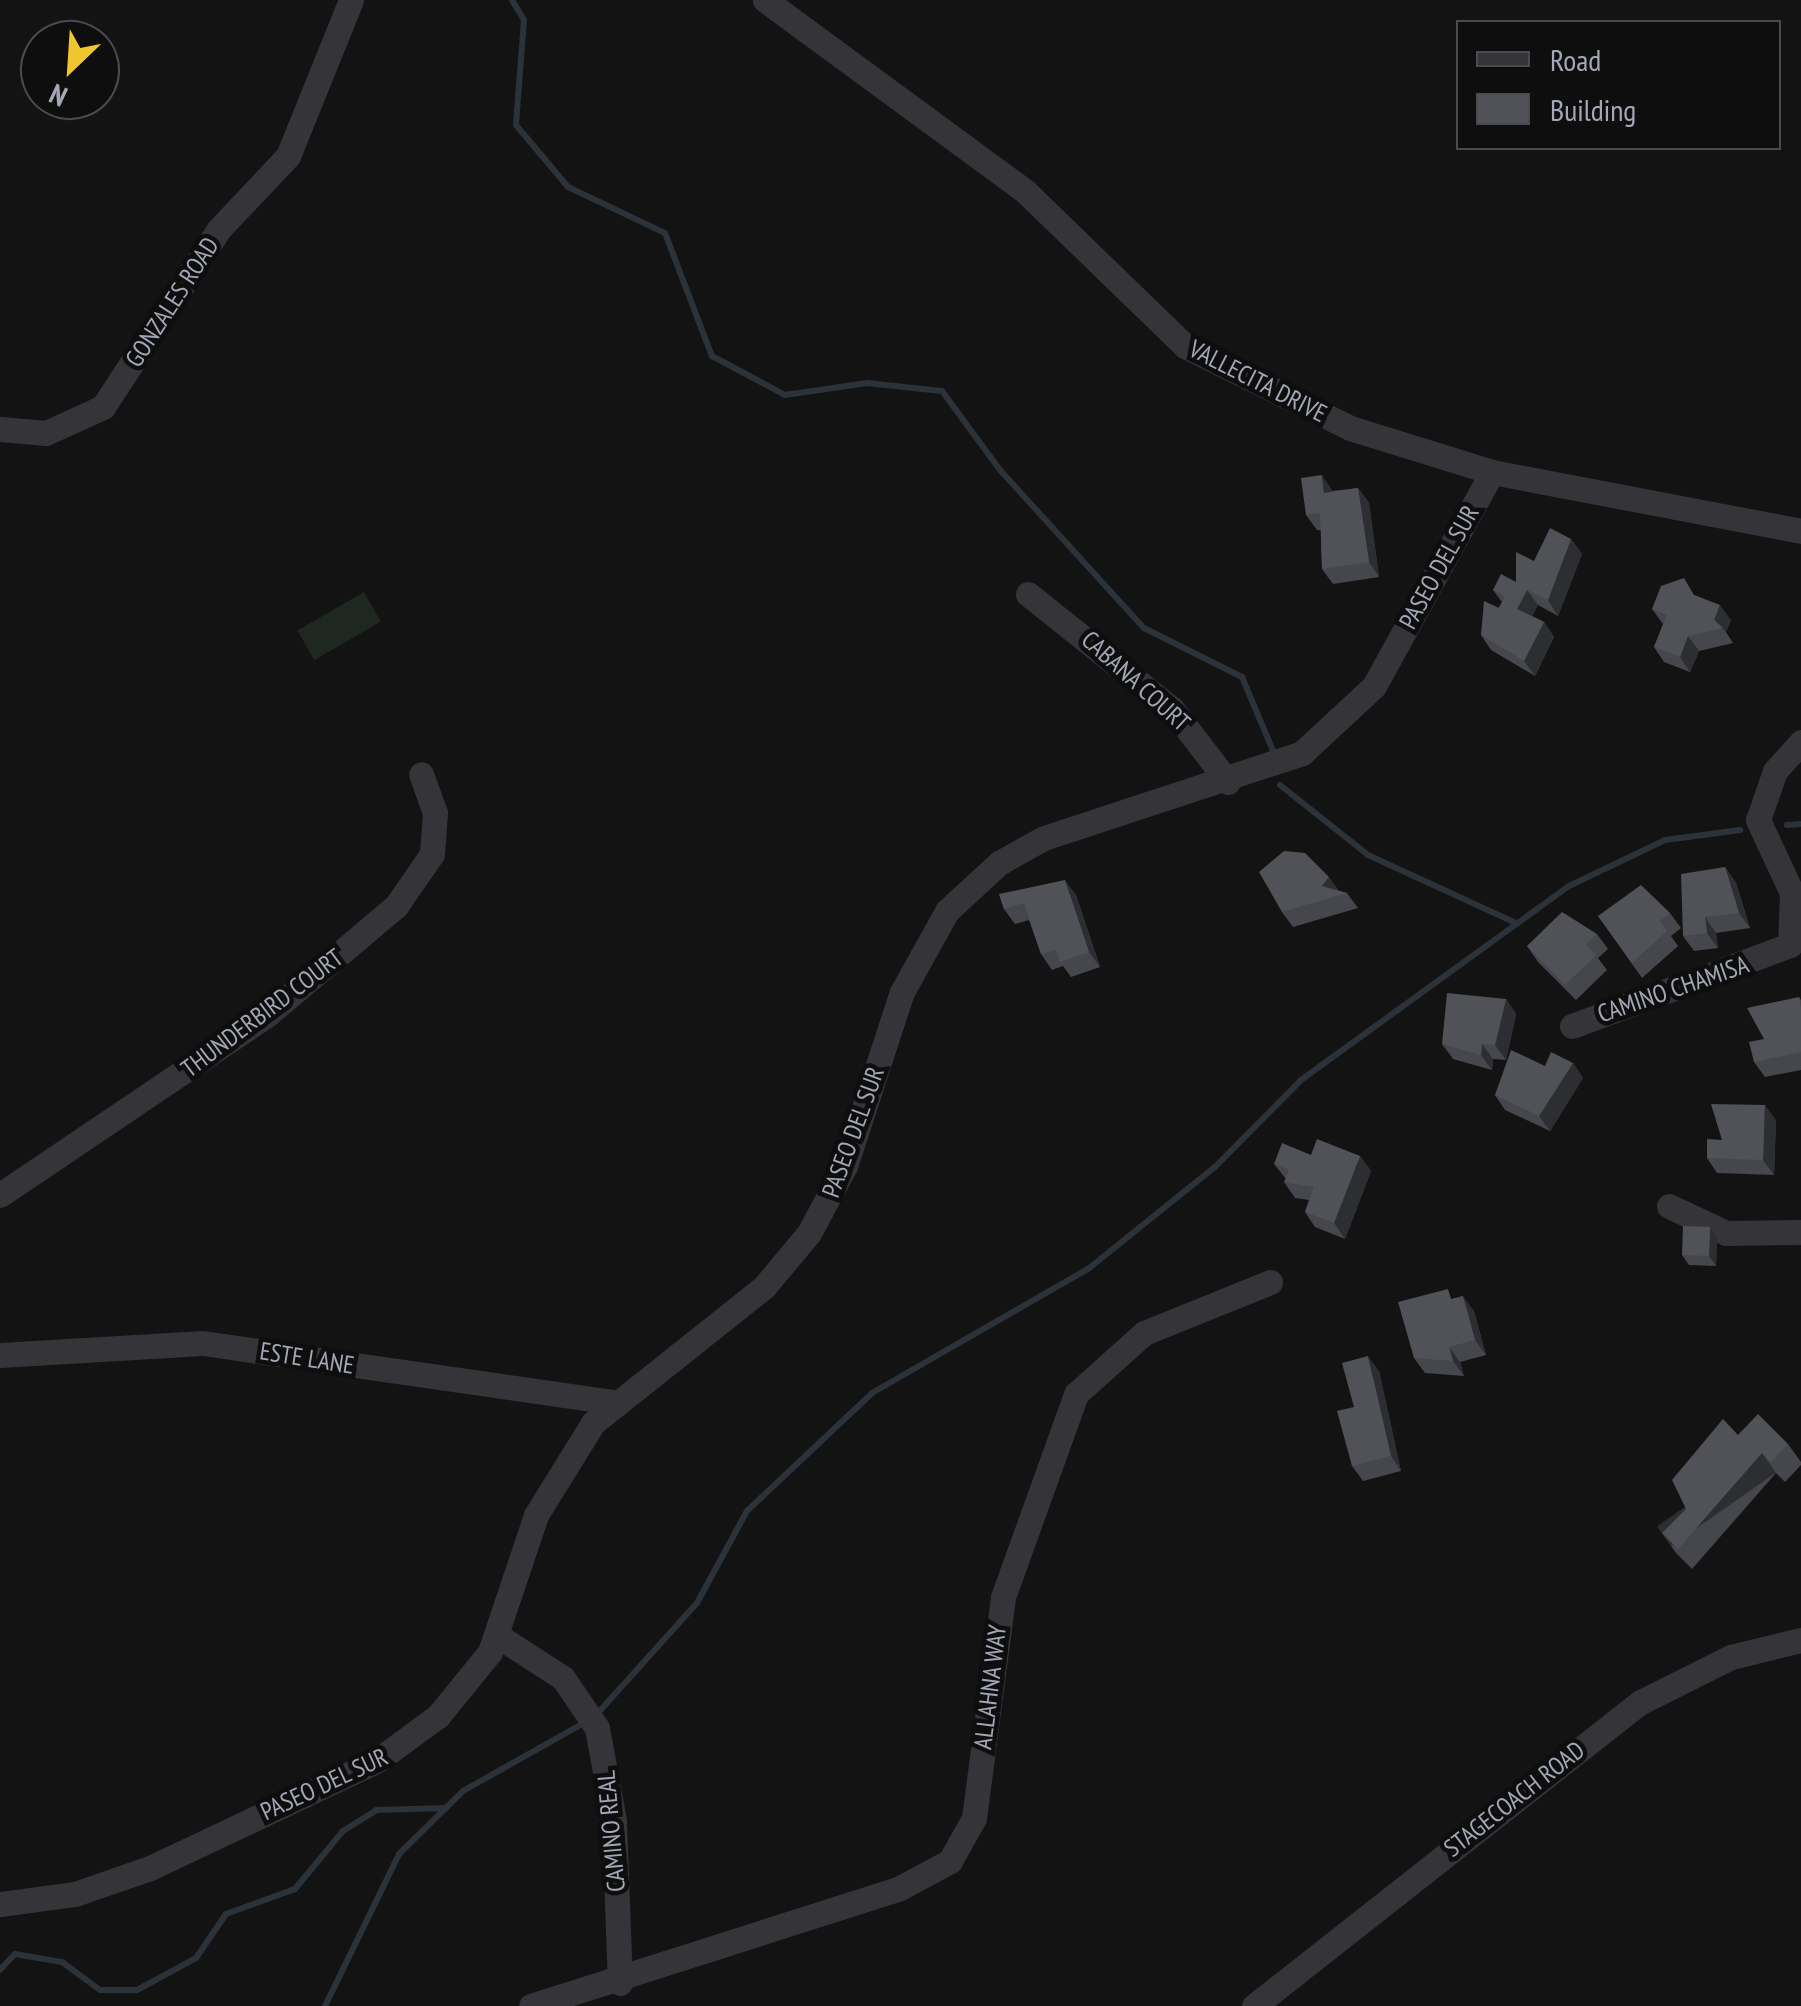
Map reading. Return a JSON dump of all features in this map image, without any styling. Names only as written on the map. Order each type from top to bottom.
[{"type":"street","name":"GONZALES ROAD","points":[[0,429],[46,433],[104,406],[219,229],[280,169],[351,0]]},
{"type":"street","name":"VALLECITA DRIVE","points":[[765,0],[1026,192],[1185,346],[1350,428],[1492,472],[1801,531]]},
{"type":"street","name":"PASEO DEL SUR","points":[[0,1904],[132,1876],[378,1760],[456,1698],[498,1636],[536,1515],[612,1402],[764,1287],[809,1233],[845,1166],[912,968],[962,894],[1044,838],[1228,782],[1302,753],[1374,686],[1492,472]]},
{"type":"street","name":"CABANA COURT","points":[[1028,594],[1172,708],[1228,782]]},
{"type":"street","name":"CAMINO CHAMISA","points":[[1572,1026],[1790,944],[1792,893],[1758,820],[1775,771],[1801,742]]},
{"type":"street","name":"THUNDERBIRD COURT","points":[[0,1195],[267,1015],[396,906],[432,854],[435,813],[421,774]]},
{"type":"street","points":[[1668,1206],[1726,1233],[1801,1232]]},
{"type":"street","name":"ALLAHNA WAY","points":[[620,1983],[919,1882],[958,1854],[976,1808],[1000,1608],[1076,1394],[1144,1333],[1270,1282]]},
{"type":"street","name":"ESTE LANE","points":[[0,1355],[203,1343],[612,1402]]},
{"type":"street","name":"CAMINO REAL","points":[[498,1636],[563,1678],[593,1717],[614,1821],[620,1983]]},
{"type":"street","name":"STAGECOACH ROAD","points":[[1254,2006],[1641,1702],[1731,1656],[1801,1640]]},
{"type":"street","points":[[531,2006],[620,1983]]},
{"type":"shaded area","points":[[364,592],[381,621],[314,660],[297,630]]},
{"type":"building","points":[[1322,475],[1324,493],[1358,488],[1369,562],[1322,569],[1320,513],[1306,515],[1301,478]]},
{"type":"building","points":[[1550,528],[1571,539],[1548,600],[1527,590],[1517,609],[1544,622],[1524,661],[1481,635],[1484,601],[1499,608],[1505,596],[1493,590],[1501,574],[1516,582],[1516,552],[1534,561]]},
{"type":"building","points":[[1684,578],[1694,595],[1720,605],[1714,620],[1723,628],[1688,636],[1680,657],[1654,647],[1667,615],[1652,609],[1661,586]]},
{"type":"building","points":[[1284,851],[1305,853],[1329,877],[1322,886],[1347,893],[1282,912],[1259,872]]},
{"type":"building","points":[[1725,867],[1739,913],[1705,917],[1707,933],[1683,936],[1681,874]]},
{"type":"building","points":[[1065,880],[1089,952],[1060,962],[1056,950],[1041,954],[1024,903],[1004,909],[999,894]]},
{"type":"building","points":[[1641,885],[1670,913],[1660,921],[1667,931],[1632,963],[1598,916]]},
{"type":"building","points":[[1562,912],[1597,934],[1586,944],[1596,955],[1565,985],[1527,946]]},
{"type":"building","points":[[1447,993],[1506,999],[1495,1045],[1482,1044],[1481,1055],[1442,1044]]},
{"type":"building","points":[[1799,997],[1801,1052],[1754,1062],[1749,1042],[1764,1039],[1747,1008]]},
{"type":"building","points":[[1511,1050],[1545,1066],[1551,1052],[1573,1063],[1539,1116],[1495,1095]]},
{"type":"building","points":[[1711,1104],[1765,1105],[1763,1160],[1707,1158],[1707,1139],[1722,1140]]},
{"type":"building","points":[[1317,1139],[1360,1156],[1334,1223],[1305,1212],[1314,1187],[1284,1182],[1289,1170],[1274,1164],[1282,1143],[1311,1155]]},
{"type":"building","points":[[1683,1226],[1710,1227],[1709,1256],[1682,1255]]},
{"type":"building","points":[[1448,1289],[1451,1299],[1463,1296],[1475,1340],[1449,1347],[1453,1361],[1414,1358],[1398,1302]]},
{"type":"building","points":[[1368,1356],[1391,1456],[1352,1466],[1337,1411],[1354,1407],[1342,1363]]},
{"type":"building","points":[[1758,1414],[1788,1444],[1771,1462],[1762,1453],[1678,1549],[1662,1533],[1686,1509],[1672,1480],[1723,1419],[1738,1435]]},
{"type":"waterway","points":[[512,0],[524,20],[516,125],[568,187],[665,233],[712,356],[785,395],[867,383],[942,391],[1000,470],[1144,628],[1242,677],[1274,753]]},
{"type":"waterway","points":[[1280,785],[1368,855],[1514,922]]},
{"type":"waterway","points":[[1787,825],[1801,824]]},
{"type":"waterway","points":[[597,1714],[697,1603],[747,1511],[872,1393],[1088,1269],[1215,1167],[1301,1080],[1569,886],[1665,840],[1740,830]]},
{"type":"waterway","points":[[325,2006],[399,1854],[463,1791],[587,1721]]},
{"type":"waterway","points":[[0,1970],[15,1954],[62,1962],[100,1990],[137,1990],[196,1958],[226,1914],[295,1889],[343,1831],[376,1810],[446,1808]]}]
